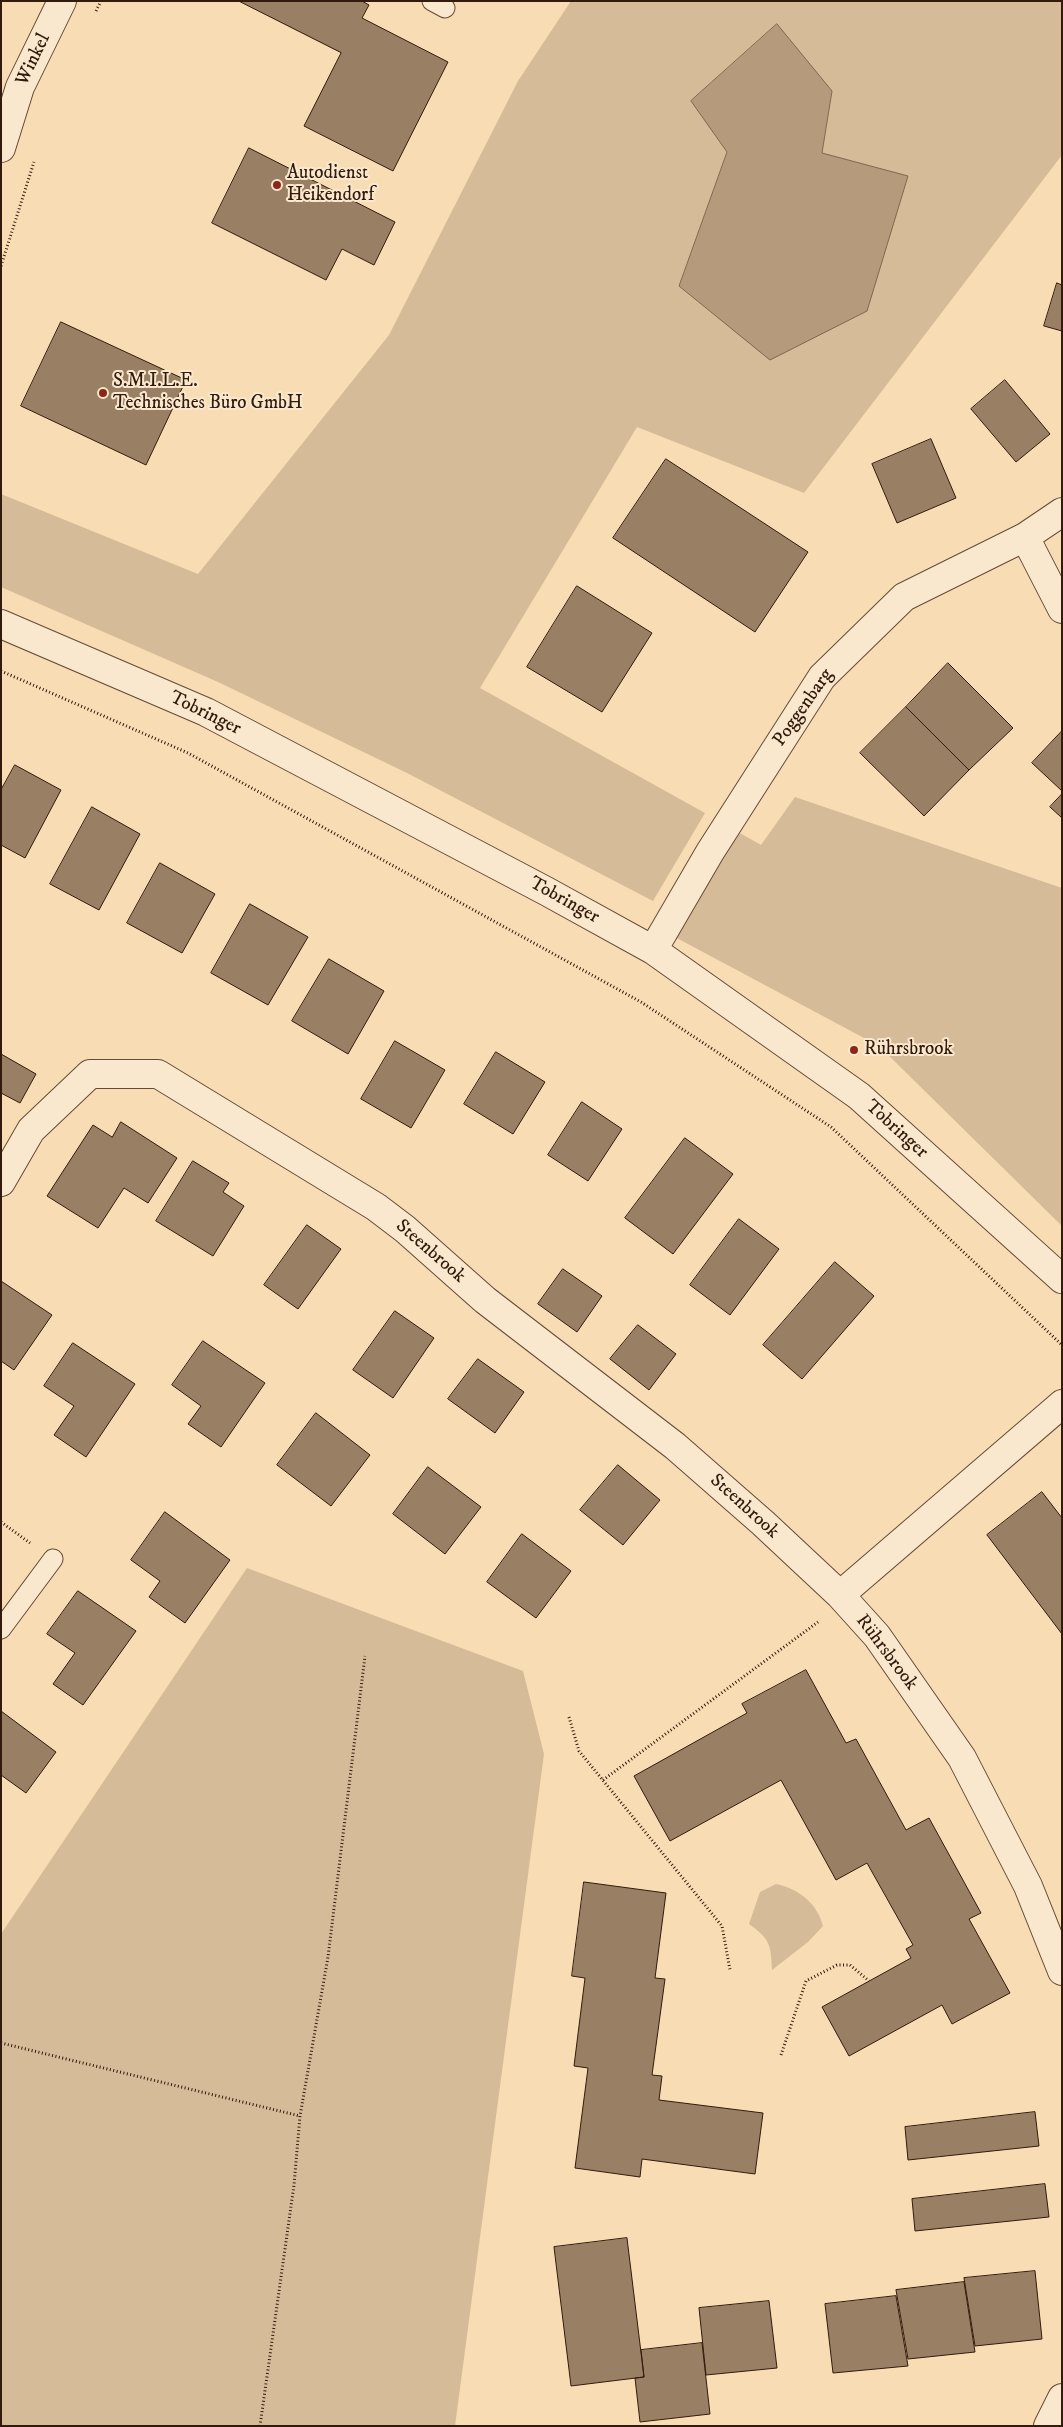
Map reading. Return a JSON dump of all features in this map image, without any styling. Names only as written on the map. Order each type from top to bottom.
[{"type":"street","name":"Winkel","points":[[1,148],[20,87],[62,1]]},
{"type":"street","name":"Poggenbarg","points":[[653,950],[710,852],[822,677],[904,597],[1025,537],[1062,512]]},
{"type":"street","points":[[1025,537],[1062,610]]},
{"type":"street","name":"Tobringer","points":[[1,624],[206,712],[546,891],[653,950],[859,1096],[1062,1279]]},
{"type":"street","name":"Steenbrook","points":[[1,1182],[31,1130],[90,1074],[158,1074],[376,1207],[405,1229],[486,1300],[675,1446],[763,1523],[843,1598]]},
{"type":"street","points":[[843,1598],[1062,1404]]},
{"type":"street","name":"Rührsbrook","points":[[843,1598],[877,1636],[962,1758],[1028,1886],[1062,1971]]},
{"type":"street","points":[[1048,2426],[1062,2398]]},
{"type":"lane","points":[[1,1629],[53,1559]]},
{"type":"path","points":[[95,12],[101,1]]},
{"type":"path","points":[[1,266],[36,156]]},
{"type":"path","points":[[1,671],[188,753],[641,1002],[831,1127],[1062,1345]]},
{"type":"path","points":[[603,1780],[843,1598]]},
{"type":"path","points":[[260,2426],[293,2194],[300,2116],[328,1957],[365,1656]]},
{"type":"path","points":[[569,1717],[579,1751],[722,1926],[730,1970]]},
{"type":"path","points":[[781,2055],[806,1981],[837,1965],[850,1965],[869,1981]]},
{"type":"path","points":[[1,2042],[300,2116]]},
{"type":"shaded area","points":[[571,1],[1062,1],[1062,155],[804,493],[637,427],[480,688],[705,813],[653,901],[407,773],[218,682],[1,587],[1,494],[198,574],[389,335],[518,81]],"holes":[[[832,91],[822,153],[679,286],[727,152]]]},
{"type":"shaded area","points":[[777,24],[832,91],[822,153],[908,176],[867,311],[770,360],[679,286],[727,152],[691,101]]},
{"type":"shaded area","points":[[795,797],[1062,888],[1062,1226],[879,1046],[673,936],[738,832],[761,845]]},
{"type":"shaded area","points":[[247,1568],[523,1671],[544,1754],[455,2426],[1,2426],[1,1934]]},
{"type":"shaded area","points":[[776,1884],[792,1889],[806,1898],[816,1910],[823,1926],[808,1942],[772,1970],[768,1943],[749,1924],[760,1892]]},
{"type":"building","name":"Autodienst Heikendorf","points":[[239,1],[362,1],[369,5],[362,18],[448,62],[393,171],[304,126],[341,53]]},
{"type":"building","name":"Autodienst Heikendorf","points":[[249,148],[395,222],[374,265],[342,249],[326,280],[212,223]]},
{"type":"building","points":[[1057,283],[1062,285],[1062,331],[1044,326]]},
{"type":"building","name":"S.M.I.L.E. Technisches Büro GmbH","points":[[61,322],[186,380],[146,465],[21,406]]},
{"type":"building","points":[[1005,380],[1050,434],[1016,462],[971,409]]},
{"type":"building","points":[[931,439],[956,498],[897,523],[872,464]]},
{"type":"building","points":[[666,459],[808,552],[755,632],[613,538]]},
{"type":"building","points":[[577,586],[652,633],[602,712],[527,667]]},
{"type":"building","points":[[948,663],[1013,728],[969,770],[906,707]]},
{"type":"building","points":[[906,707],[969,770],[924,816],[860,753]]},
{"type":"building","points":[[1062,731],[1062,791],[1032,763]]},
{"type":"building","points":[[15,765],[61,790],[25,858],[1,845],[1,790]]},
{"type":"building","points":[[1062,794],[1062,818],[1050,807]]},
{"type":"building","points":[[92,807],[140,834],[99,910],[50,884]]},
{"type":"building","points":[[160,863],[215,894],[182,953],[127,923]]},
{"type":"building","points":[[250,904],[308,937],[268,1005],[211,973]]},
{"type":"building","points":[[329,959],[384,991],[348,1054],[292,1021]]},
{"type":"building","points":[[395,1041],[445,1070],[411,1128],[361,1099]]},
{"type":"building","points":[[496,1052],[545,1082],[513,1134],[464,1104]]},
{"type":"building","points":[[1,1054],[36,1074],[20,1103],[1,1093]]},
{"type":"building","points":[[582,1102],[622,1129],[588,1181],[548,1155]]},
{"type":"building","points":[[121,1122],[177,1158],[148,1203],[124,1188],[98,1228],[47,1196],[93,1125],[112,1137]]},
{"type":"building","points":[[685,1138],[733,1174],[673,1254],[625,1218]]},
{"type":"building","points":[[193,1161],[229,1183],[223,1192],[244,1206],[213,1256],[156,1221]]},
{"type":"building","points":[[739,1219],[779,1249],[730,1315],[690,1285]]},
{"type":"building","points":[[307,1225],[341,1249],[298,1309],[264,1285]]},
{"type":"building","points":[[835,1262],[874,1296],[802,1379],[763,1345]]},
{"type":"building","points":[[563,1269],[602,1296],[577,1332],[538,1304]]},
{"type":"building","points":[[1,1281],[52,1315],[14,1370],[1,1361]]},
{"type":"building","points":[[395,1311],[434,1338],[393,1398],[353,1370]]},
{"type":"building","points":[[638,1325],[676,1354],[649,1390],[610,1359]]},
{"type":"building","points":[[203,1341],[265,1383],[221,1447],[188,1424],[201,1406],[172,1385]]},
{"type":"building","points":[[73,1343],[135,1384],[86,1457],[54,1435],[74,1406],[44,1386]]},
{"type":"building","points":[[478,1359],[524,1392],[495,1433],[448,1399]]},
{"type":"building","points":[[316,1413],[370,1455],[331,1506],[277,1465]]},
{"type":"building","points":[[618,1465],[660,1500],[623,1545],[580,1510]]},
{"type":"building","points":[[428,1467],[481,1507],[445,1554],[393,1514]]},
{"type":"building","points":[[1042,1492],[1062,1518],[1062,1634],[987,1535]]},
{"type":"building","points":[[165,1512],[230,1560],[185,1623],[149,1597],[160,1581],[131,1560]]},
{"type":"building","points":[[522,1534],[571,1571],[536,1618],[487,1582]]},
{"type":"building","points":[[78,1591],[136,1631],[83,1705],[53,1684],[75,1653],[47,1634]]},
{"type":"building","points":[[806,1670],[846,1743],[856,1739],[906,1830],[929,1818],[981,1913],[969,1919],[1010,1993],[952,2024],[942,2005],[849,2056],[822,2007],[911,1958],[906,1949],[913,1945],[867,1863],[836,1880],[781,1780],[670,1841],[634,1776],[747,1713],[742,1704]]},
{"type":"building","points":[[1,1711],[56,1752],[26,1793],[1,1775]]},
{"type":"building","points":[[584,1882],[666,1893],[655,1978],[665,1979],[652,2075],[662,2076],[659,2100],[763,2113],[755,2174],[642,2159],[640,2177],[575,2168],[588,2068],[574,2066],[585,1978],[572,1976]]},
{"type":"building","points":[[1035,2112],[1039,2146],[908,2160],[905,2127]]},
{"type":"building","points":[[1045,2184],[1049,2217],[915,2231],[912,2199]]},
{"type":"building","points":[[627,2238],[644,2377],[571,2386],[554,2247]]},
{"type":"building","points":[[1035,2271],[1042,2339],[975,2346],[964,2278]]},
{"type":"building","points":[[964,2282],[975,2352],[908,2359],[896,2290]]},
{"type":"building","points":[[896,2296],[908,2366],[833,2373],[825,2304]]},
{"type":"building","points":[[769,2301],[777,2368],[706,2375],[699,2308]]},
{"type":"building","points":[[702,2343],[710,2414],[640,2422],[635,2378],[644,2377],[641,2350]]},
{"type":"place","name":"Autodienst Heikendorf","points":[[277,185]]},
{"type":"place","name":"S.M.I.L.E. Technisches Büro GmbH","points":[[103,393]]},
{"type":"place","name":"Rührsbrook","points":[[854,1050]]}]
